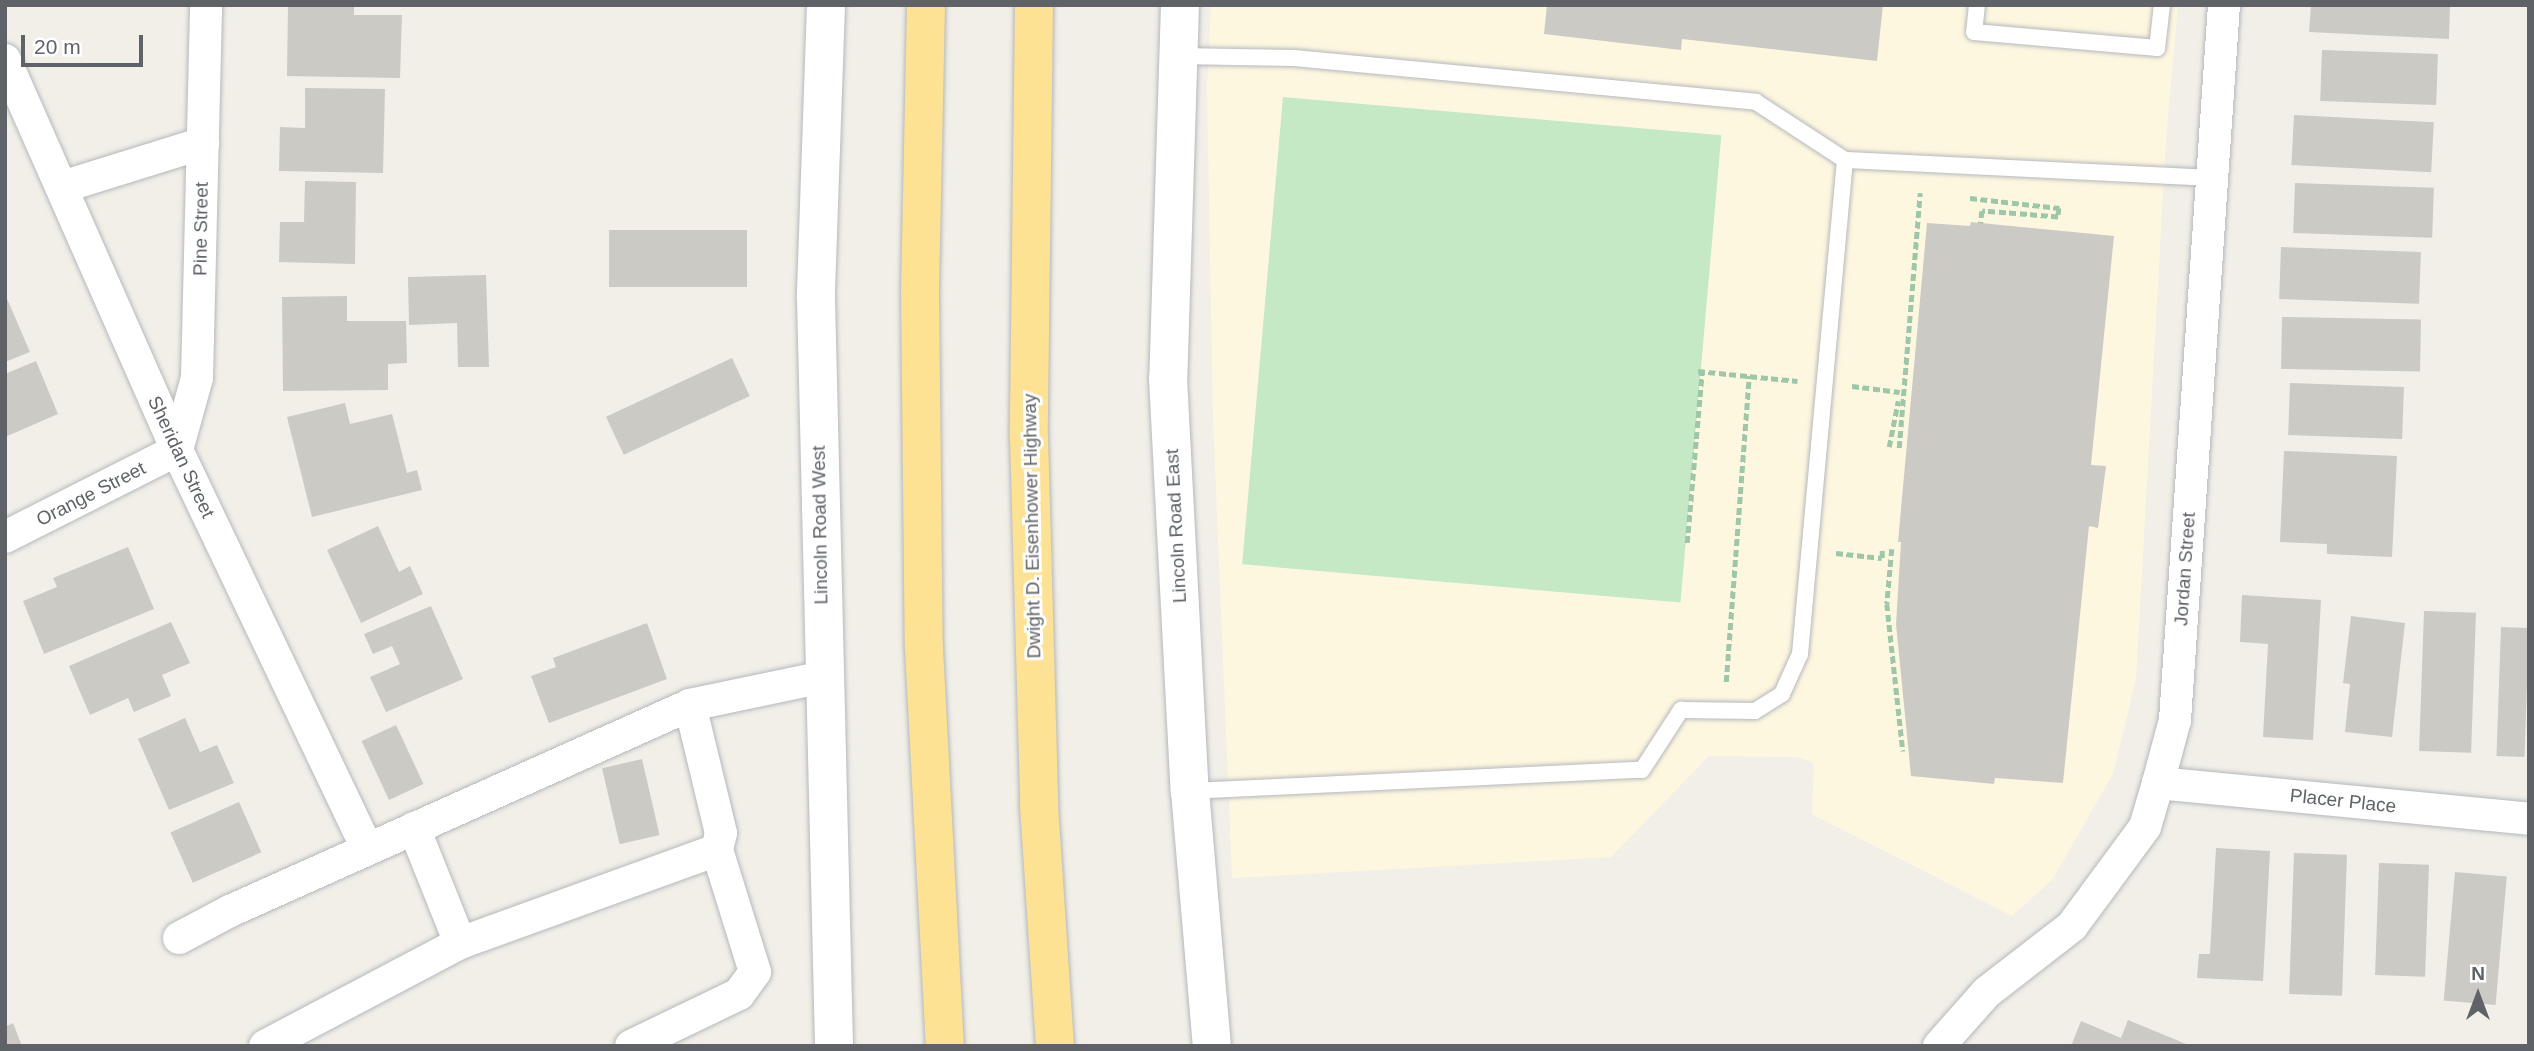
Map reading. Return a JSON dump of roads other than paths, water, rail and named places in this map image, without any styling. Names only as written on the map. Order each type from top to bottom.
[{"type":"highway","points":[[926,5],[920,291],[924,648],[945,1046]]},
{"type":"highway","name":"Dwight D. Eisenhower Highway","points":[[1034,5],[1029,437],[1040,806],[1055,1046]]},
{"type":"street","name":"Pine Street","points":[[177,450],[197,378],[206,5]]},
{"type":"street","name":"Lincoln Road West","points":[[826,5],[816,298],[834,1046]]},
{"type":"street","name":"Lincoln Road East","points":[[1180,5],[1168,378],[1190,792],[1212,1046]]},
{"type":"street","name":"Jordan Street","points":[[1939,1046],[1987,992],[2072,926],[2145,827],[2158,783],[2175,720],[2210,178],[2224,5]]},
{"type":"street","name":"Sheridan Street","points":[[5,60],[177,450],[367,849]]},
{"type":"street","points":[[62,187],[203,143]]},
{"type":"street","name":"Orange Street","points":[[5,537],[177,450]]},
{"type":"street","points":[[179,938],[367,849],[690,705],[824,677]]},
{"type":"street","points":[[631,1046],[739,994],[755,972],[717,850],[721,833],[690,705]]},
{"type":"street","name":"Placer Place","points":[[2158,783],[2529,819]]},
{"type":"street","points":[[414,828],[460,943]]},
{"type":"street","points":[[265,1046],[460,943],[717,850]]},
{"type":"lane","points":[[1977,5],[1974,32],[2157,48],[2162,5]]},
{"type":"lane","points":[[1178,56],[1294,58],[1756,102],[1846,160],[2210,178]]},
{"type":"lane","points":[[1190,792],[1642,770],[1681,710],[1755,711],[1782,694],[1800,654],[1846,160]]}]
